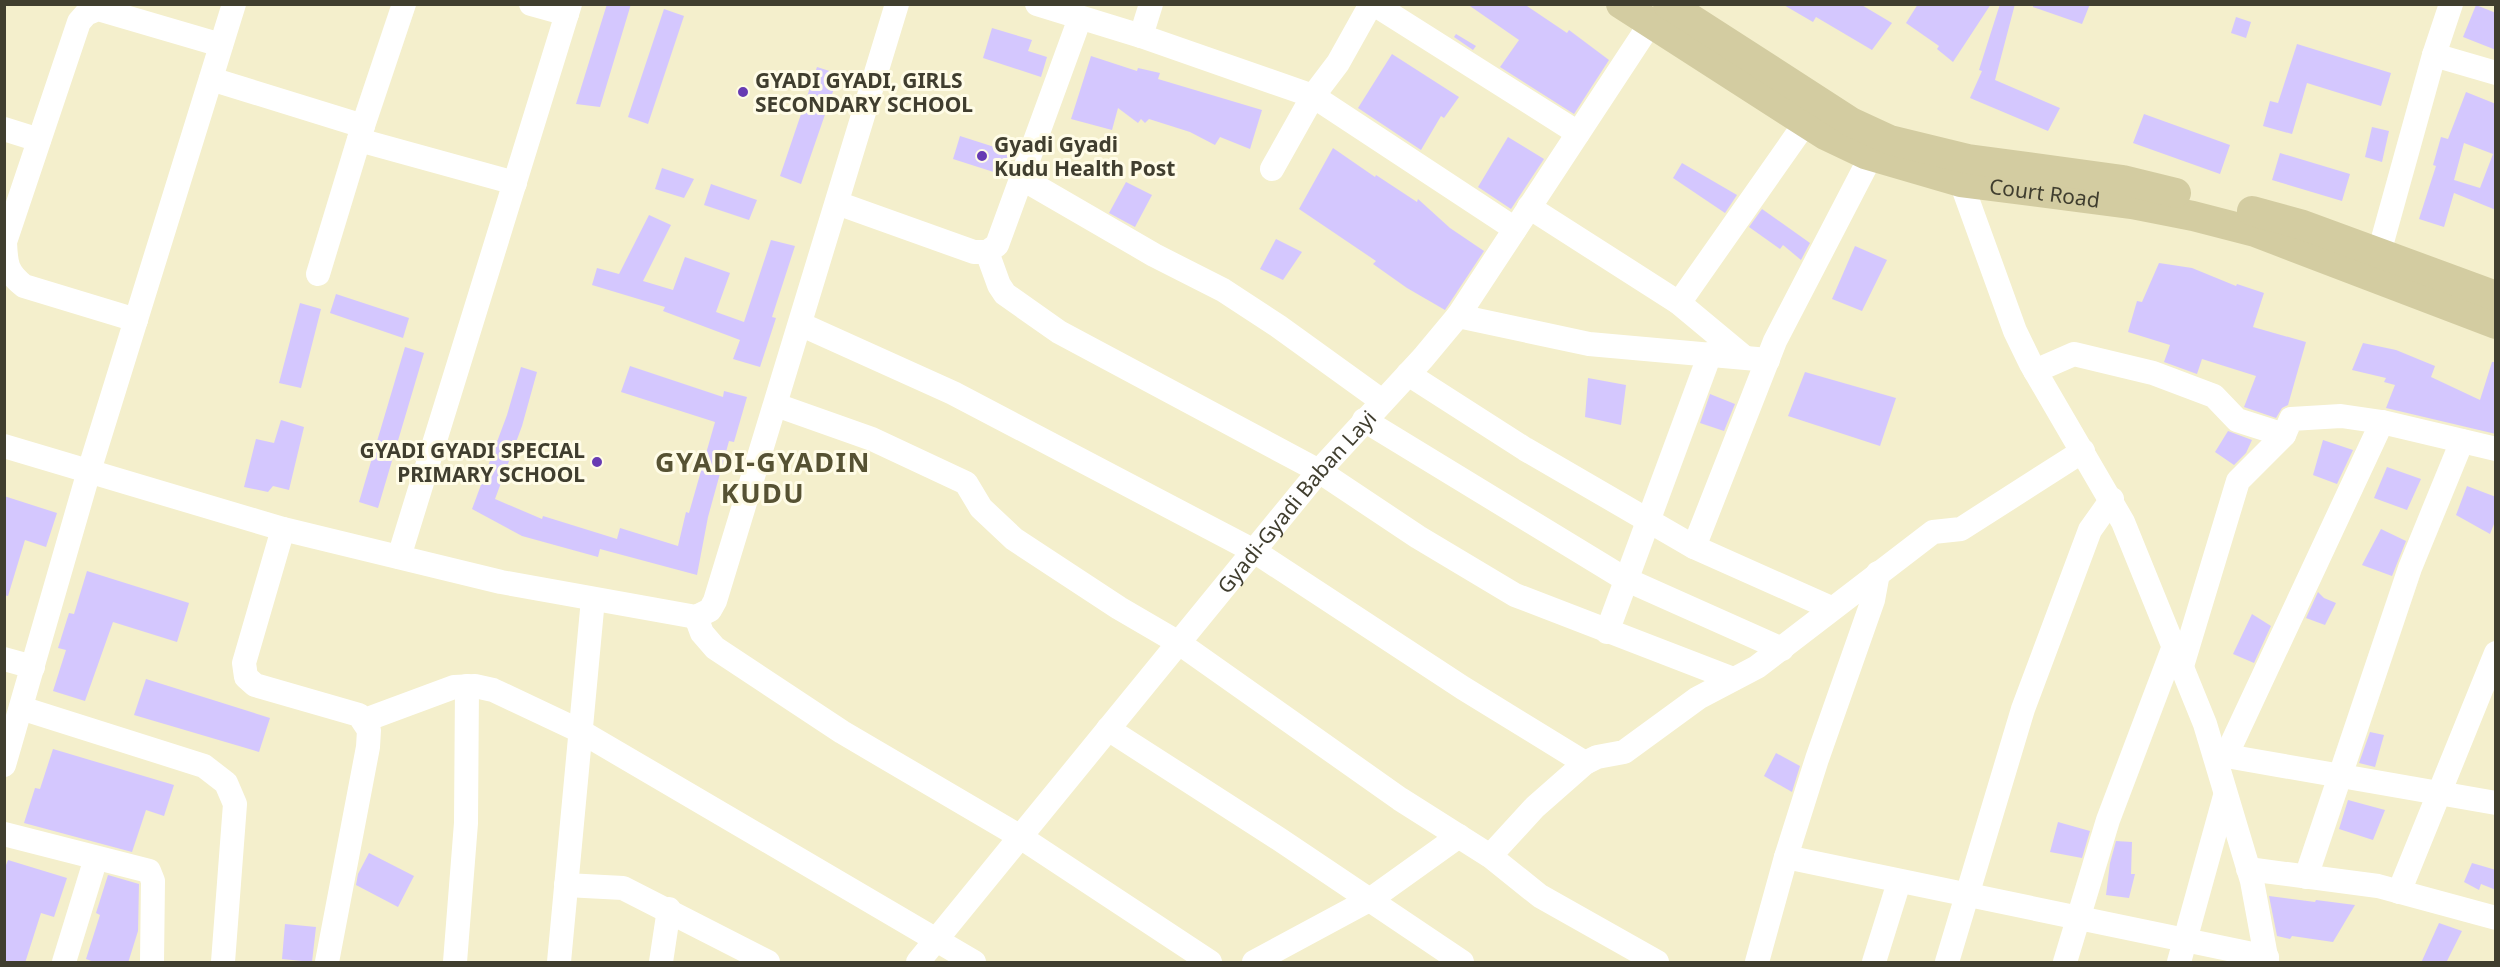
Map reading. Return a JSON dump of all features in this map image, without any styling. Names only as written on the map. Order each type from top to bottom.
[{"type":"main road","name":"Court Road","points":[[1621,4],[1659,14],[1851,122],[1890,140],[1968,159],[2135,183],[2248,210],[2379,253],[2496,296]]},
{"type":"main road","name":"Court Road","points":[[1659,14],[1806,122],[1870,156],[1961,182],[2132,204],[2214,221],[2303,248],[2496,324]]},
{"type":"street","points":[[4,765],[89,471],[234,4]]},
{"type":"street","points":[[318,274],[361,133],[404,4]]},
{"type":"street","points":[[399,557],[568,9],[531,4]]},
{"type":"street","points":[[4,446],[283,529],[501,582],[696,617],[710,610],[715,601],[897,4]]},
{"type":"street","points":[[1037,4],[1141,36],[1313,96],[1515,229]]},
{"type":"street","points":[[1141,36],[1151,4]]},
{"type":"street","points":[[1272,169],[1313,96],[1338,63],[1373,4],[1578,133]]},
{"type":"street","points":[[2379,253],[2434,55],[2451,4]]},
{"type":"street","points":[[136,320],[24,286],[11,276],[6,260],[5,242],[79,22],[93,10],[221,45]]},
{"type":"street","name":"Gyadi-Gyadi Baban Layi","points":[[918,963],[1019,836],[1319,471],[1458,316],[1659,14]]},
{"type":"street","points":[[837,202],[974,252],[987,252],[997,245],[1003,236],[1080,18]]},
{"type":"street","points":[[2434,55],[2496,73]]},
{"type":"street","points":[[211,79],[361,133],[514,183]]},
{"type":"street","points":[[1679,303],[1806,122]]},
{"type":"street","points":[[4,129],[39,140]]},
{"type":"street","points":[[1694,547],[1756,359],[1803,284],[1870,156]]},
{"type":"street","points":[[1023,179],[1154,255],[1222,290],[1278,326],[1382,402]]},
{"type":"street","points":[[1786,857],[2078,920],[2185,939],[2267,960],[2248,869],[2225,796],[2221,755],[2112,499],[2035,371],[2015,331],[1961,182]]},
{"type":"street","points":[[1529,207],[1679,303],[1756,359]]},
{"type":"street","points":[[987,252],[999,285],[1005,294],[1059,332],[1319,471],[1418,537],[1515,595],[1607,632],[1733,678]]},
{"type":"street","points":[[1458,316],[1589,344],[1756,359]]},
{"type":"street","points":[[800,324],[953,393],[1254,551],[1463,688],[1586,763]]},
{"type":"street","points":[[1607,632],[1710,354]]},
{"type":"street","points":[[2035,371],[2074,354],[2153,373],[2214,396],[2236,420],[2284,435]]},
{"type":"street","points":[[1408,374],[1525,449],[1694,547],[1831,608]]},
{"type":"street","points":[[776,405],[872,439],[966,483],[981,508],[1014,539],[1119,608],[1179,643],[1400,799],[1490,856],[1540,896],[1657,963]]},
{"type":"street","points":[[2065,963],[2108,820],[2178,656],[2238,481],[2284,435],[2291,419],[2341,416],[2382,422],[2496,449]]},
{"type":"street","points":[[1364,420],[1625,579],[1782,649]]},
{"type":"street","points":[[2221,755],[2382,422]]},
{"type":"street","points":[[2306,877],[2410,568],[2462,441]]},
{"type":"street","points":[[1490,856],[1535,807],[1586,763],[1597,757],[1624,752],[1698,698],[1757,666],[1933,532],[1961,529],[2083,451]]},
{"type":"street","points":[[1947,963],[2023,709],[2090,530],[2112,499]]},
{"type":"street","points":[[283,529],[244,663],[246,677],[255,686],[359,715],[365,720],[369,730],[368,747],[327,963]]},
{"type":"street","points":[[1757,963],[1786,857],[1817,759],[1866,624],[1878,573]]},
{"type":"street","points":[[559,963],[593,599]]},
{"type":"street","points":[[696,617],[702,633],[715,648],[842,732],[1019,836],[1210,963]]},
{"type":"street","points":[[2399,892],[2496,653]]},
{"type":"street","points":[[4,659],[33,667]]},
{"type":"street","points":[[365,720],[454,687],[467,686],[494,690],[580,731],[937,938],[974,963]]},
{"type":"street","points":[[455,963],[466,823],[467,686]]},
{"type":"street","points":[[21,708],[204,766],[226,783],[235,804],[223,963]]},
{"type":"street","points":[[1108,729],[1371,899],[1462,963]]},
{"type":"street","points":[[2221,755],[2496,803]]},
{"type":"street","points":[[2179,963],[2225,796]]},
{"type":"street","points":[[4,834],[149,871],[153,881],[152,963]]},
{"type":"street","points":[[1254,963],[1371,899],[1459,837]]},
{"type":"street","points":[[64,963],[96,858]]},
{"type":"street","points":[[2248,869],[2378,886],[2496,918]]},
{"type":"street","points":[[1874,963],[1899,882]]},
{"type":"street","points":[[566,885],[616,886],[669,909],[737,955],[768,963]]},
{"type":"street","points":[[661,963],[669,909]]},
{"type":"building","points":[[607,4],[631,4],[600,107],[576,104]]},
{"type":"building","points":[[1467,4],[1524,4],[1567,33],[1569,30],[1609,60],[1574,114],[1500,67],[1519,40]]},
{"type":"building","points":[[1782,4],[1860,4],[1892,23],[1872,50],[1816,17],[1813,22]]},
{"type":"building","points":[[1918,4],[1991,4],[1953,62],[1937,49],[1939,46],[1906,23]]},
{"type":"building","points":[[2000,4],[2015,4],[1995,80],[2060,108],[2048,131],[1970,98],[1982,71],[1979,70]]},
{"type":"building","points":[[2033,4],[2090,4],[2082,24],[2033,7]]},
{"type":"building","points":[[2476,5],[2496,13],[2496,50],[2463,37]]},
{"type":"building","points":[[664,9],[684,16],[648,124],[628,117]]},
{"type":"building","points":[[2236,17],[2251,22],[2246,38],[2231,33]]},
{"type":"building","points":[[992,28],[1032,40],[1028,51],[1047,57],[1041,77],[983,58]]},
{"type":"building","points":[[1456,34],[1476,46],[1473,50],[1454,37]]},
{"type":"building","points":[[2297,44],[2391,73],[2381,106],[2307,83],[2292,134],[2263,126],[2270,101],[2278,103]]},
{"type":"building","points":[[1392,54],[1459,97],[1444,118],[1441,116],[1421,150],[1358,108]]},
{"type":"building","points":[[1091,56],[1137,71],[1138,68],[1160,73],[1158,79],[1262,110],[1250,149],[1220,137],[1215,145],[1190,132],[1149,119],[1145,123],[1141,119],[1138,123],[1118,108],[1112,130],[1071,119]]},
{"type":"building","points":[[817,67],[839,74],[801,184],[780,176]]},
{"type":"building","points":[[2466,92],[2496,104],[2496,210],[2454,193],[2444,227],[2419,219],[2436,166],[2433,165],[2441,137],[2448,139]],"holes":[[[2464,143],[2493,154],[2480,188],[2454,180]]]},
{"type":"building","points":[[2144,114],[2230,145],[2220,174],[2133,143]]},
{"type":"building","points":[[2372,127],[2389,131],[2382,162],[2365,157]]},
{"type":"building","name":"Gyadi Gyadi Kudu Health Post","points":[[960,136],[1010,152],[1003,175],[953,159]]},
{"type":"building","points":[[1508,137],[1544,159],[1511,209],[1478,187]]},
{"type":"building","points":[[1333,148],[1375,177],[1376,175],[1417,202],[1418,199],[1450,228],[1484,251],[1445,310],[1407,288],[1373,264],[1376,261],[1299,209]]},
{"type":"building","points":[[2280,153],[2350,174],[2342,201],[2272,180]]},
{"type":"building","points":[[1682,163],[1737,195],[1725,213],[1673,178]]},
{"type":"building","points":[[662,168],[694,179],[684,198],[655,189]]},
{"type":"building","points":[[1126,182],[1152,195],[1135,227],[1109,213]]},
{"type":"building","points":[[711,184],[757,200],[749,220],[704,205]]},
{"type":"building","points":[[1762,209],[1810,243],[1801,260],[1783,245],[1780,249],[1749,227]]},
{"type":"building","points":[[649,215],[671,225],[643,281],[673,290],[685,257],[730,273],[716,312],[744,322],[771,240],[795,246],[772,317],[776,318],[760,367],[733,359],[740,340],[663,311],[665,307],[592,285],[597,268],[619,274]]},
{"type":"building","points":[[1276,239],[1302,252],[1283,280],[1260,269]]},
{"type":"building","points":[[1855,246],[1887,260],[1862,311],[1832,299]]},
{"type":"building","points":[[2159,263],[2192,268],[2236,286],[2237,284],[2264,293],[2253,327],[2306,342],[2288,405],[2282,408],[2276,418],[2244,407],[2256,376],[2202,359],[2197,374],[2164,362],[2170,345],[2128,332],[2137,301],[2142,302]]},
{"type":"building","points":[[336,294],[409,318],[403,338],[330,313]]},
{"type":"building","points":[[300,303],[321,309],[301,388],[279,383]]},
{"type":"building","points":[[2363,343],[2396,350],[2435,366],[2431,377],[2480,400],[2492,362],[2496,362],[2496,434],[2386,408],[2395,385],[2384,382],[2386,378],[2352,370]]},
{"type":"building","points":[[405,347],[424,353],[378,508],[359,502]]},
{"type":"building","points":[[630,366],[723,397],[724,391],[747,397],[734,442],[729,441],[708,517],[697,575],[600,549],[598,557],[522,536],[472,509],[507,415],[521,367],[537,372],[522,426],[495,499],[542,519],[543,516],[617,539],[620,528],[678,546],[686,512],[689,513],[715,422],[621,392]]},
{"type":"building","points":[[1805,372],[1896,398],[1880,446],[1788,416]]},
{"type":"building","points":[[1588,378],[1626,385],[1621,425],[1585,417]]},
{"type":"building","points":[[1710,394],[1735,404],[1724,431],[1700,423]]},
{"type":"building","points":[[281,420],[304,427],[289,490],[273,486],[268,492],[244,487],[256,439],[274,443]]},
{"type":"building","points":[[2228,431],[2252,440],[2246,453],[2234,465],[2215,452]]},
{"type":"building","points":[[2323,440],[2353,450],[2337,484],[2313,475]]},
{"type":"building","points":[[2387,467],[2421,479],[2407,510],[2374,498]]},
{"type":"building","points":[[2467,486],[2496,497],[2496,519],[2490,534],[2456,515]]},
{"type":"building","points":[[4,496],[57,513],[46,547],[25,540],[8,596],[4,595]]},
{"type":"building","points":[[2381,529],[2406,541],[2392,576],[2362,565]]},
{"type":"building","points":[[87,571],[189,603],[177,642],[113,622],[85,701],[53,691],[66,650],[58,648],[69,613],[74,614]]},
{"type":"building","points":[[2318,592],[2324,598],[2336,603],[2325,625],[2306,618]]},
{"type":"building","points":[[2252,614],[2271,626],[2254,663],[2233,654]]},
{"type":"building","points":[[146,679],[270,718],[259,752],[134,715]]},
{"type":"building","points":[[2370,732],[2384,735],[2375,767],[2359,763]]},
{"type":"building","points":[[53,749],[174,785],[164,816],[146,810],[132,852],[24,823],[35,788],[40,789]]},
{"type":"building","points":[[1776,753],[1800,766],[1792,792],[1764,776]]},
{"type":"building","points":[[2348,800],[2385,810],[2373,840],[2339,829]]},
{"type":"building","points":[[2058,822],[2090,831],[2082,858],[2050,852]]},
{"type":"building","points":[[2116,841],[2132,842],[2131,874],[2135,874],[2129,898],[2106,895],[2110,863]]},
{"type":"building","points":[[369,853],[414,876],[398,907],[356,885],[358,874]]},
{"type":"building","points":[[8,860],[67,878],[54,917],[41,913],[25,963],[4,963],[4,870]]},
{"type":"building","points":[[2472,863],[2496,870],[2496,890],[2481,884],[2479,890],[2464,882]]},
{"type":"building","points":[[108,875],[139,884],[138,931],[128,963],[97,963],[86,959],[100,915],[96,913]]},
{"type":"building","points":[[2269,896],[2355,905],[2333,942],[2292,936],[2290,939],[2277,936]]},
{"type":"building","points":[[2439,923],[2462,931],[2446,963],[2421,963]]},
{"type":"building","points":[[285,924],[316,927],[312,962],[282,959]]},
{"type":"place","name":"GYADI GYADI, GIRLS SECONDARY SCHOOL","points":[[743,92]]},
{"type":"place","name":"Gyadi Gyadi Kudu Health Post","points":[[982,156]]},
{"type":"place","name":"GYADI GYADI SPECIAL PRIMARY SCHOOL","points":[[597,462]]},
{"type":"district","name":"GYADI-GYADIN KUDU","points":[[763,476]]}]
